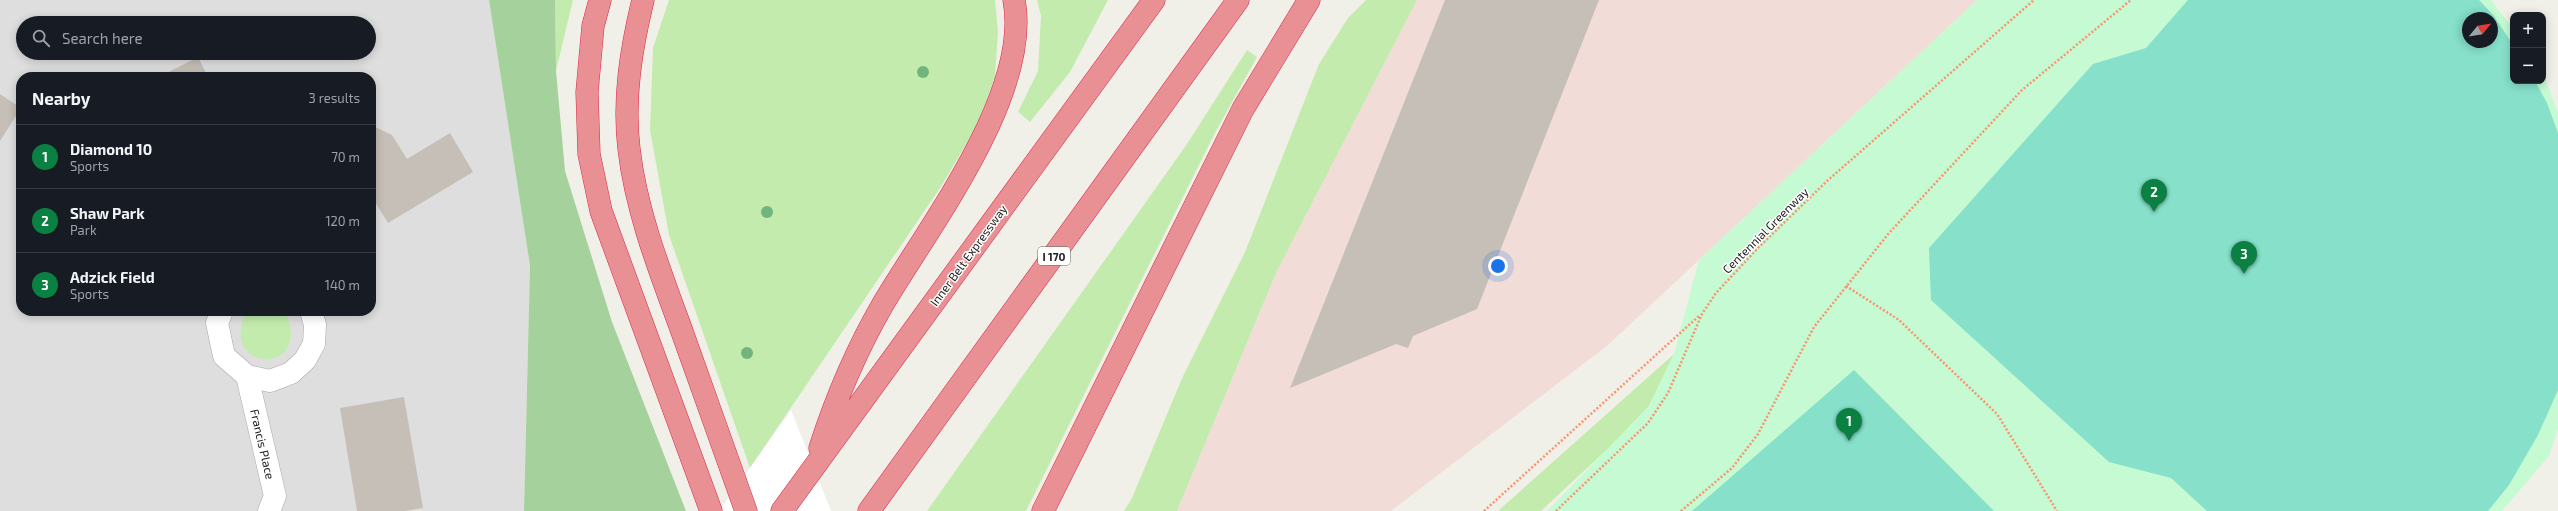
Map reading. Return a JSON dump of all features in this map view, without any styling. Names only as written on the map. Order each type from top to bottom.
[{"type":"highway","points":[[600,0],[593,26],[587,92],[589,154],[601,212],[711,511]]},
{"type":"highway","points":[[643,0],[635,33],[627,90],[629,149],[638,201],[657,264],[746,511]]},
{"type":"highway","points":[[814,466],[831,413],[856,355],[883,304],[963,175],[985,133],[1001,94],[1013,51],[1016,12],[1014,0]]},
{"type":"highway","name":"Inner Belt Expressway","points":[[782,511],[1154,0]]},
{"type":"highway","name":"I 170","points":[[869,511],[1238,0]]},
{"type":"highway","points":[[1043,511],[1243,109],[1309,0]]},
{"type":"street","points":[[220,316],[217,323],[224,356],[247,376],[270,381],[291,373],[305,360],[314,344],[315,325],[312,316]]},
{"type":"street","name":"Francis Place","points":[[247,376],[275,496],[269,511]]},
{"type":"path","name":"Centennial Greenway","points":[[1556,511],[1648,423],[1668,393],[1702,314],[1716,293],[1759,247],[1827,181],[2034,0]]},
{"type":"path","points":[[1681,511],[1732,468],[1758,434],[1814,327],[1888,233],[2022,90],[2131,0]]},
{"type":"path","points":[[1846,286],[1899,320],[1998,414],[2057,511]]},
{"type":"path","points":[[1484,511],[1702,314]]},
{"type":"shaded area","points":[[0,0],[489,0],[530,266],[524,511],[0,511]]},
{"type":"shaded area","points":[[1417,0],[1977,0],[1608,345],[1391,511],[1177,511],[1276,273]]},
{"type":"green space","points":[[489,0],[555,0],[556,71],[565,171],[612,322],[686,511],[524,511],[530,266]]},
{"type":"green space","points":[[555,0],[573,0],[556,71]]},
{"type":"green space","points":[[669,0],[995,0],[998,32],[995,78],[978,124],[942,185],[750,468],[669,235],[650,130],[653,48]]},
{"type":"green space","points":[[1037,0],[1108,0],[1070,72],[1030,122],[1018,112],[1038,71],[1041,16]]},
{"type":"green space","points":[[1366,0],[1417,0],[1276,273],[1177,511],[1124,511],[1132,498],[1183,376],[1245,252],[1319,64],[1348,18]]},
{"type":"green space","points":[[1977,0],[2491,0],[2510,24],[2510,84],[2546,84],[2546,81],[2558,112],[2558,429],[2549,456],[2502,511],[1547,511],[1649,406],[1674,354],[1699,260]]},
{"type":"green space","points":[[2188,0],[2479,0],[2490,12],[2462,12],[2462,48],[2498,48],[2498,22],[2510,40],[2510,84],[2537,84],[2547,103],[2558,133],[2558,390],[2538,435],[2509,485],[2488,511],[2207,511],[2171,478],[2109,462],[1931,300],[1929,248],[2093,64],[2146,48]]},
{"type":"green space","points":[[1247,50],[1257,57],[1216,131],[1026,511],[927,511],[1187,144]]},
{"type":"green space","points":[[286,316],[291,335],[286,350],[273,359],[263,359],[248,352],[241,340],[244,317]]},
{"type":"green space","points":[[1674,354],[1649,406],[1614,443],[1541,511],[1498,511]]},
{"type":"green space","points":[[1854,370],[1994,511],[1692,511]]},
{"type":"pier","points":[[791,410],[831,511],[719,511],[750,468]]},
{"type":"building","points":[[1445,0],[1599,0],[1477,309],[1413,336],[1408,348],[1396,344],[1290,388]]},
{"type":"building","points":[[192,60],[200,60],[206,72],[169,72]]},
{"type":"building","points":[[0,94],[16,105],[16,116],[0,141]]},
{"type":"building","points":[[376,127],[392,135],[407,159],[450,133],[473,172],[388,223],[376,203]]},
{"type":"building","points":[[404,397],[423,508],[404,511],[357,511],[340,408]]},
{"type":"place","name":"Shaw Park","points":[[2154,212]]},
{"type":"place","name":"Adzick Field","points":[[2244,274]]},
{"type":"place","name":"Diamond 10","points":[[1849,441]]}]
